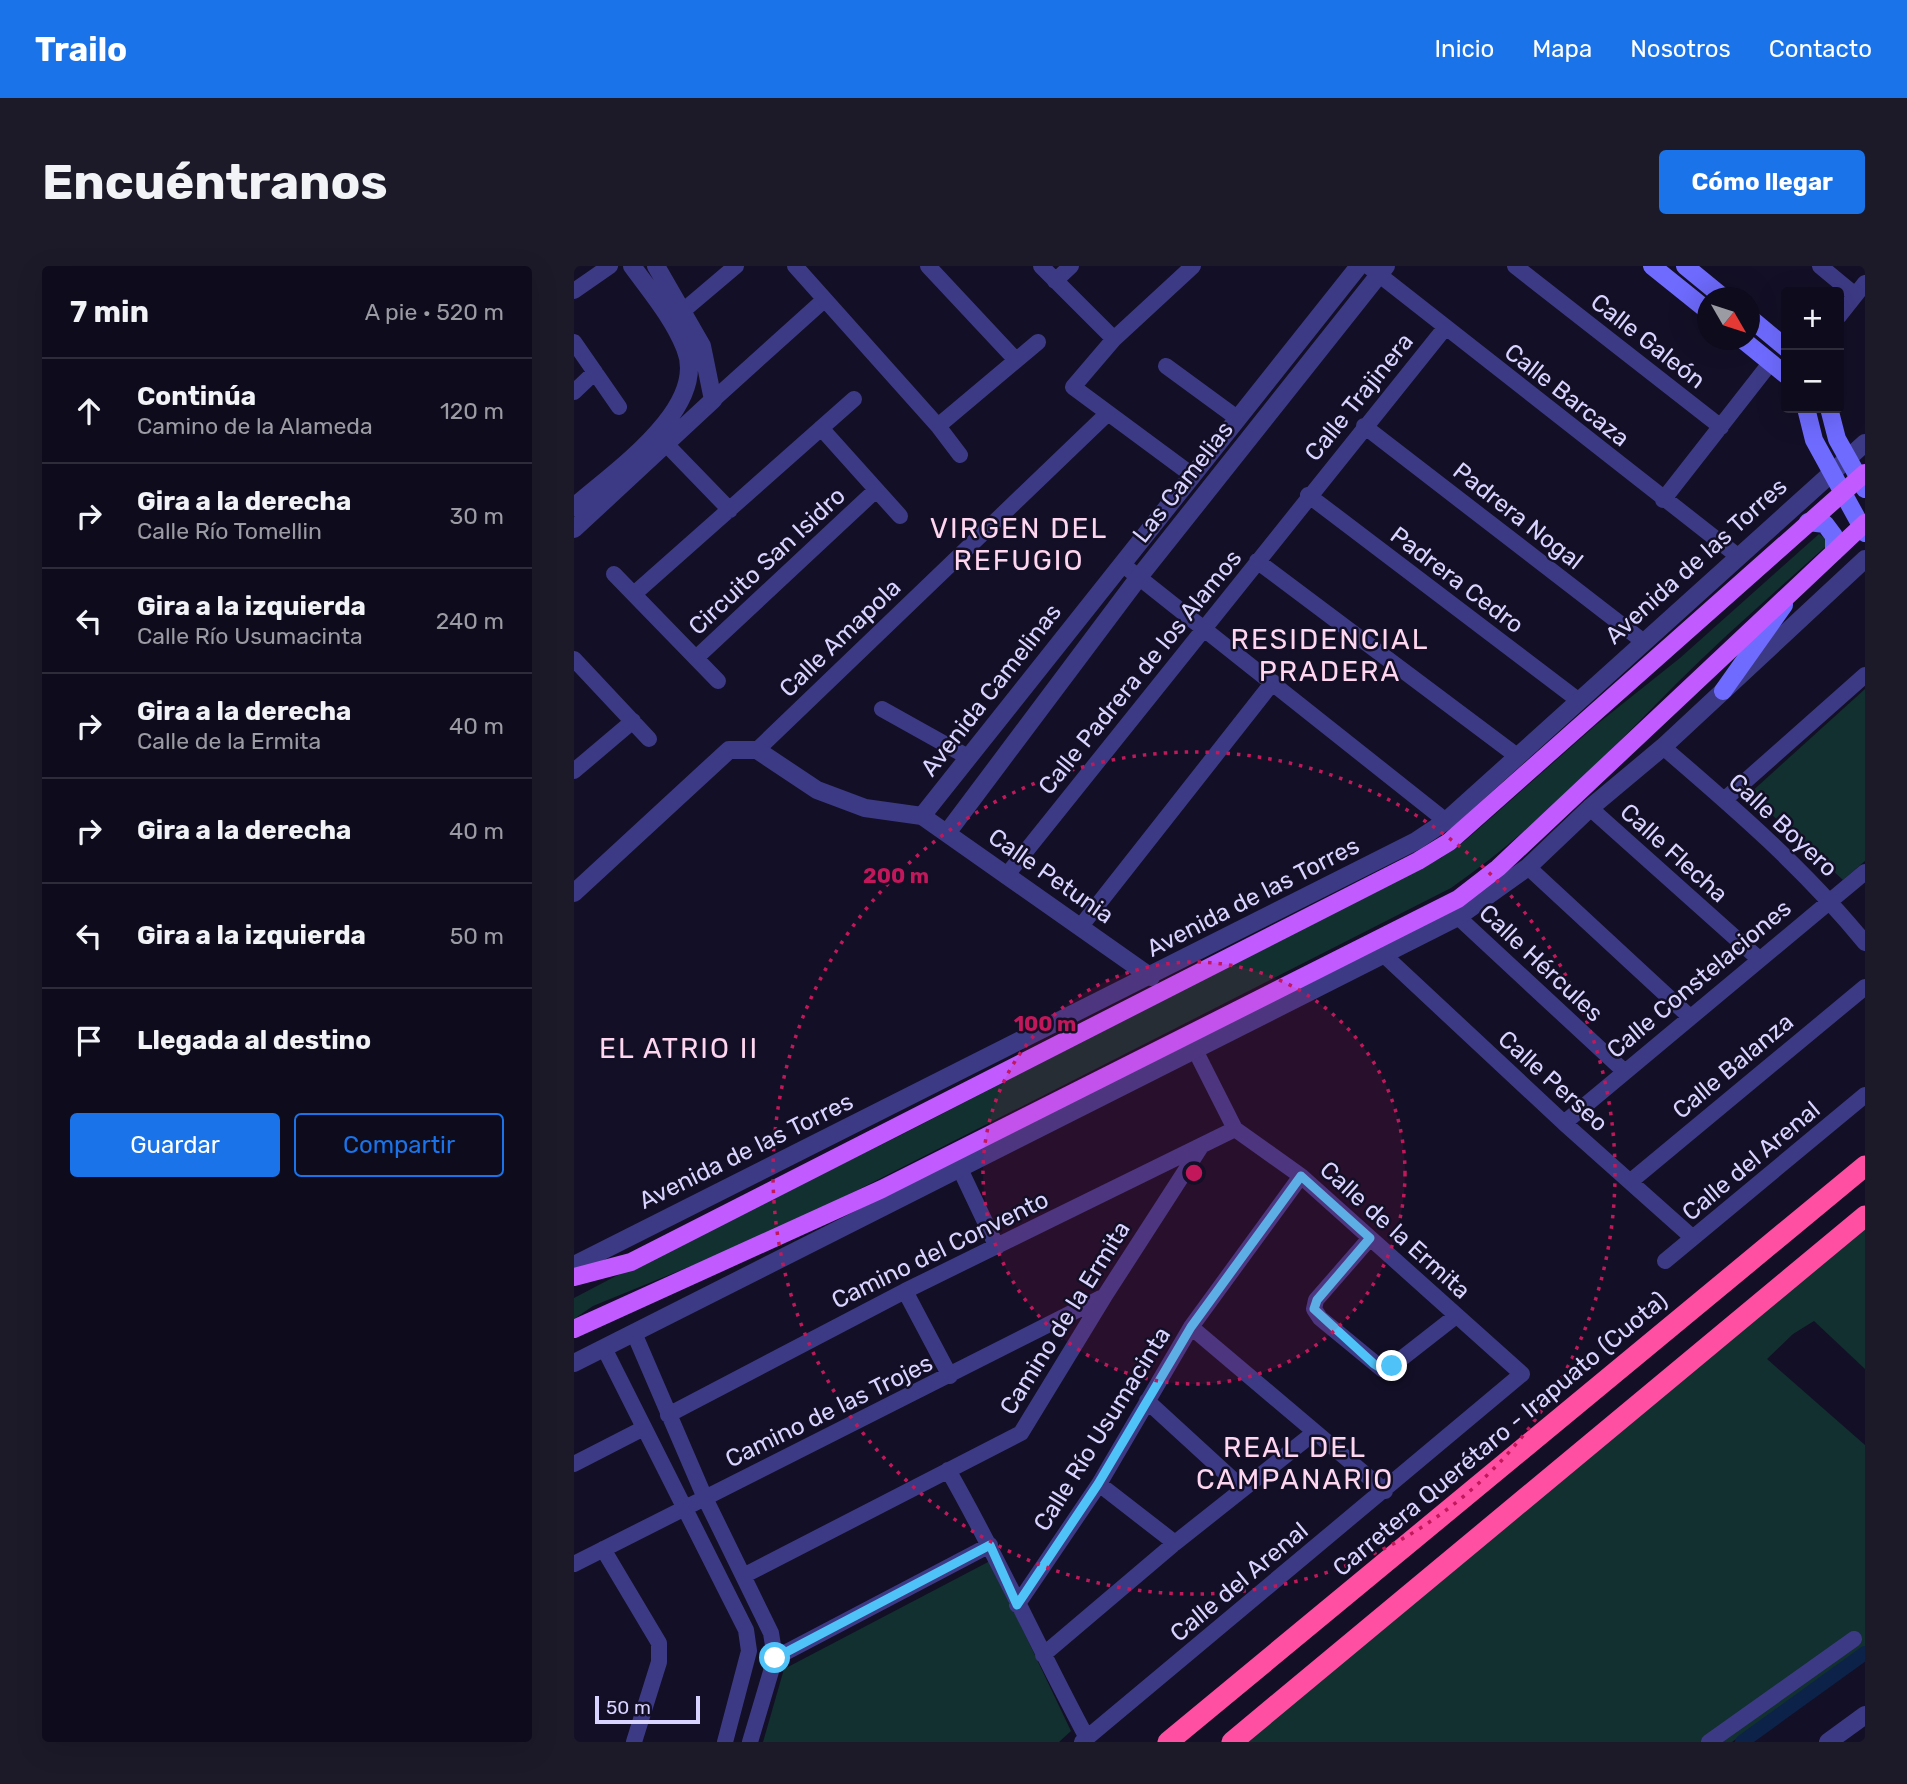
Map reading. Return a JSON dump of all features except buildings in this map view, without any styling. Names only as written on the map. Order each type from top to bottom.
[{"type":"highway","name":"Carretera Querétaro - Irapuato (Cuota)","points":[[1168,1742],[1865,1166]]},
{"type":"highway","points":[[1232,1742],[1865,1216]]},
{"type":"main road","points":[[1652,266],[1697,303]]},
{"type":"main road","points":[[1685,266],[1711,287]]},
{"type":"main road","points":[[1760,327],[1781,344]]},
{"type":"main road","points":[[1756,350],[1781,370]]},
{"type":"main road","points":[[574,1329],[882,1189],[1458,899],[1498,868],[1800,583],[1864,528],[1841,493],[1814,440],[1807,413]]},
{"type":"main road","points":[[1830,413],[1837,439],[1863,480]]},
{"type":"main road","name":"Avenida de las Torres","points":[[574,1277],[631,1262],[1418,861],[1449,842],[1841,493],[1863,480]]},
{"type":"main road","points":[[1808,522],[1825,524],[1834,536],[1834,552]]},
{"type":"main road","points":[[1723,691],[1800,583]]},
{"type":"street","points":[[574,291],[610,266]]},
{"type":"street","points":[[575,520],[668,423],[688,385],[687,351],[672,321],[632,266]]},
{"type":"street","points":[[656,266],[684,310],[702,346],[713,400]]},
{"type":"street","points":[[684,310],[736,266]]},
{"type":"street","points":[[795,266],[938,426],[960,455]]},
{"type":"street","points":[[928,266],[1016,360]]},
{"type":"street","points":[[1041,266],[1114,339]]},
{"type":"street","points":[[1055,281],[1071,266]]},
{"type":"street","points":[[1192,475],[1073,387],[1114,339],[1193,266]]},
{"type":"street","name":"Avenida Camelinas","points":[[922,816],[1359,266]]},
{"type":"street","name":"Calle Galeón","points":[[1514,266],[1721,427]]},
{"type":"street","points":[[1820,266],[1860,289],[1844,310]]},
{"type":"street","name":"Calle Barcaza","points":[[1377,269],[1445,328],[1739,557]]},
{"type":"street","name":"Las Camelias","points":[[947,833],[1139,577],[1377,269]]},
{"type":"street","points":[[575,520],[666,444],[824,300]]},
{"type":"street","name":"Calle Trajinera","points":[[1308,495],[1445,328]]},
{"type":"street","points":[[574,342],[619,407]]},
{"type":"street","points":[[938,426],[1038,342]]},
{"type":"street","points":[[1663,500],[1772,362]]},
{"type":"street","points":[[1166,366],[1237,418]]},
{"type":"street","points":[[574,392],[595,372]]},
{"type":"street","points":[[634,594],[855,399]]},
{"type":"street","name":"Calle Amapola","points":[[757,750],[1107,414]]},
{"type":"street","name":"Padrera Nogal","points":[[1364,426],[1644,642]]},
{"type":"street","name":"Circuito San Isidro","points":[[614,574],[696,658],[876,490],[821,428]]},
{"type":"street","name":"Avenida de las Torres","points":[[574,1265],[1151,977],[1416,841],[1446,821],[1865,443]]},
{"type":"street","points":[[666,444],[730,510]]},
{"type":"street","points":[[876,490],[900,516]]},
{"type":"street","name":"Calle Padrera de los Alamos","points":[[1006,876],[1308,495]]},
{"type":"street","name":"Padrera Cedro","points":[[1308,495],[1578,700]]},
{"type":"street","points":[[574,1363],[1458,917],[1528,867],[1590,808],[1663,747],[1865,559]]},
{"type":"street","points":[[1257,561],[1517,756]]},
{"type":"street","points":[[1122,564],[1446,821]]},
{"type":"street","points":[[696,658],[718,681]]},
{"type":"street","points":[[574,659],[649,738]]},
{"type":"street","points":[[1724,800],[1865,675]]},
{"type":"street","points":[[1082,926],[1273,682]]},
{"type":"street","points":[[882,709],[968,757]]},
{"type":"street","points":[[574,771],[633,721]]},
{"type":"street","name":"Calle Boyero","points":[[1663,747],[1724,800],[1830,900],[1865,943]]},
{"type":"street","points":[[574,893],[729,750],[757,750],[817,790],[865,808],[922,816]]},
{"type":"street","name":"Calle Flecha","points":[[1590,808],[1759,959]]},
{"type":"street","name":"Calle Petunia","points":[[922,816],[1151,977]]},
{"type":"street","points":[[1528,867],[1689,1016]]},
{"type":"street","name":"Calle Constelaciones","points":[[1564,1123],[1689,1016],[1865,872]]},
{"type":"street","name":"Calle Hércules","points":[[1458,917],[1624,1071]]},
{"type":"street","name":"Calle Perseo","points":[[1384,955],[1564,1123],[1693,1238]]},
{"type":"street","name":"Calle Balanza","points":[[1631,1181],[1865,987]]},
{"type":"street","name":"Calle de la Ermita","points":[[1195,1050],[1235,1129],[1301,1176],[1522,1374]]},
{"type":"street","name":"Calle del Arenal","points":[[1665,1261],[1865,1096]]},
{"type":"street","name":"Camino del Convento","points":[[668,1415],[905,1291],[1235,1129]]},
{"type":"street","name":"Camino de la Ermita","points":[[745,1575],[1021,1433],[1202,1145]]},
{"type":"street","points":[[960,1169],[997,1247]]},
{"type":"street","name":"Calle Río Usumacinta","points":[[1017,1605],[1098,1484],[1191,1327],[1301,1176]]},
{"type":"street","points":[[1370,1238],[1317,1300],[1314,1309],[1320,1318],[1382,1369],[1392,1366],[1456,1316]]},
{"type":"street","points":[[905,1291],[950,1376]]},
{"type":"street","name":"Camino de las Trojes","points":[[574,1564],[1104,1297]]},
{"type":"street","points":[[1191,1327],[1385,1491]]},
{"type":"street","points":[[634,1333],[705,1497],[771,1633],[775,1658],[750,1742]]},
{"type":"street","points":[[604,1348],[746,1630],[749,1651],[725,1742]]},
{"type":"street","name":"Calle del Arenal","points":[[1084,1740],[1522,1374]]},
{"type":"street","points":[[1147,1401],[1243,1489]]},
{"type":"street","points":[[574,1464],[644,1428]]},
{"type":"street","points":[[1043,1655],[1175,1543],[1315,1432]]},
{"type":"street","points":[[948,1470],[990,1545],[1084,1740]]},
{"type":"street","points":[[1098,1484],[1175,1543]]},
{"type":"street","points":[[775,1658],[990,1545]]},
{"type":"street","points":[[603,1549],[659,1643],[659,1662],[634,1742]]},
{"type":"street","points":[[1709,1742],[1854,1639]]},
{"type":"street","points":[[1828,1742],[1865,1715]]},
{"type":"green space","points":[[1819,534],[1826,539],[1825,547],[1712,649],[1540,817],[1482,866],[1451,888],[779,1230],[593,1306],[574,1319],[574,1298],[905,1133],[1441,858],[1466,840],[1596,725],[1680,658]]},
{"type":"green space","points":[[1865,689],[1865,861],[1843,880],[1749,794]]},
{"type":"green space","points":[[1865,1229],[1865,1369],[1814,1321],[1793,1334],[1767,1359],[1865,1445],[1865,1646],[1732,1742],[1246,1742]]},
{"type":"green space","points":[[990,1561],[1071,1731],[1059,1742],[763,1742],[784,1669]]},
{"type":"waterway","points":[[1742,1742],[1865,1653]]},
{"type":"district","name":"VIRGEN DEL REFUGIO","points":[[1019,544]]},
{"type":"district","name":"RESIDENCIAL PRADERA","points":[[1330,655]]},
{"type":"district","name":"EL ATRIO II","points":[[679,1048]]},
{"type":"district","name":"REAL DEL CAMPANARIO","points":[[1295,1463]]},
{"type":"route","points":[[775,1658],[990,1545],[1017,1605],[1098,1484],[1191,1327],[1301,1176],[1370,1238],[1317,1300],[1314,1309],[1320,1318],[1374,1364],[1382,1369],[1392,1366]]}]
